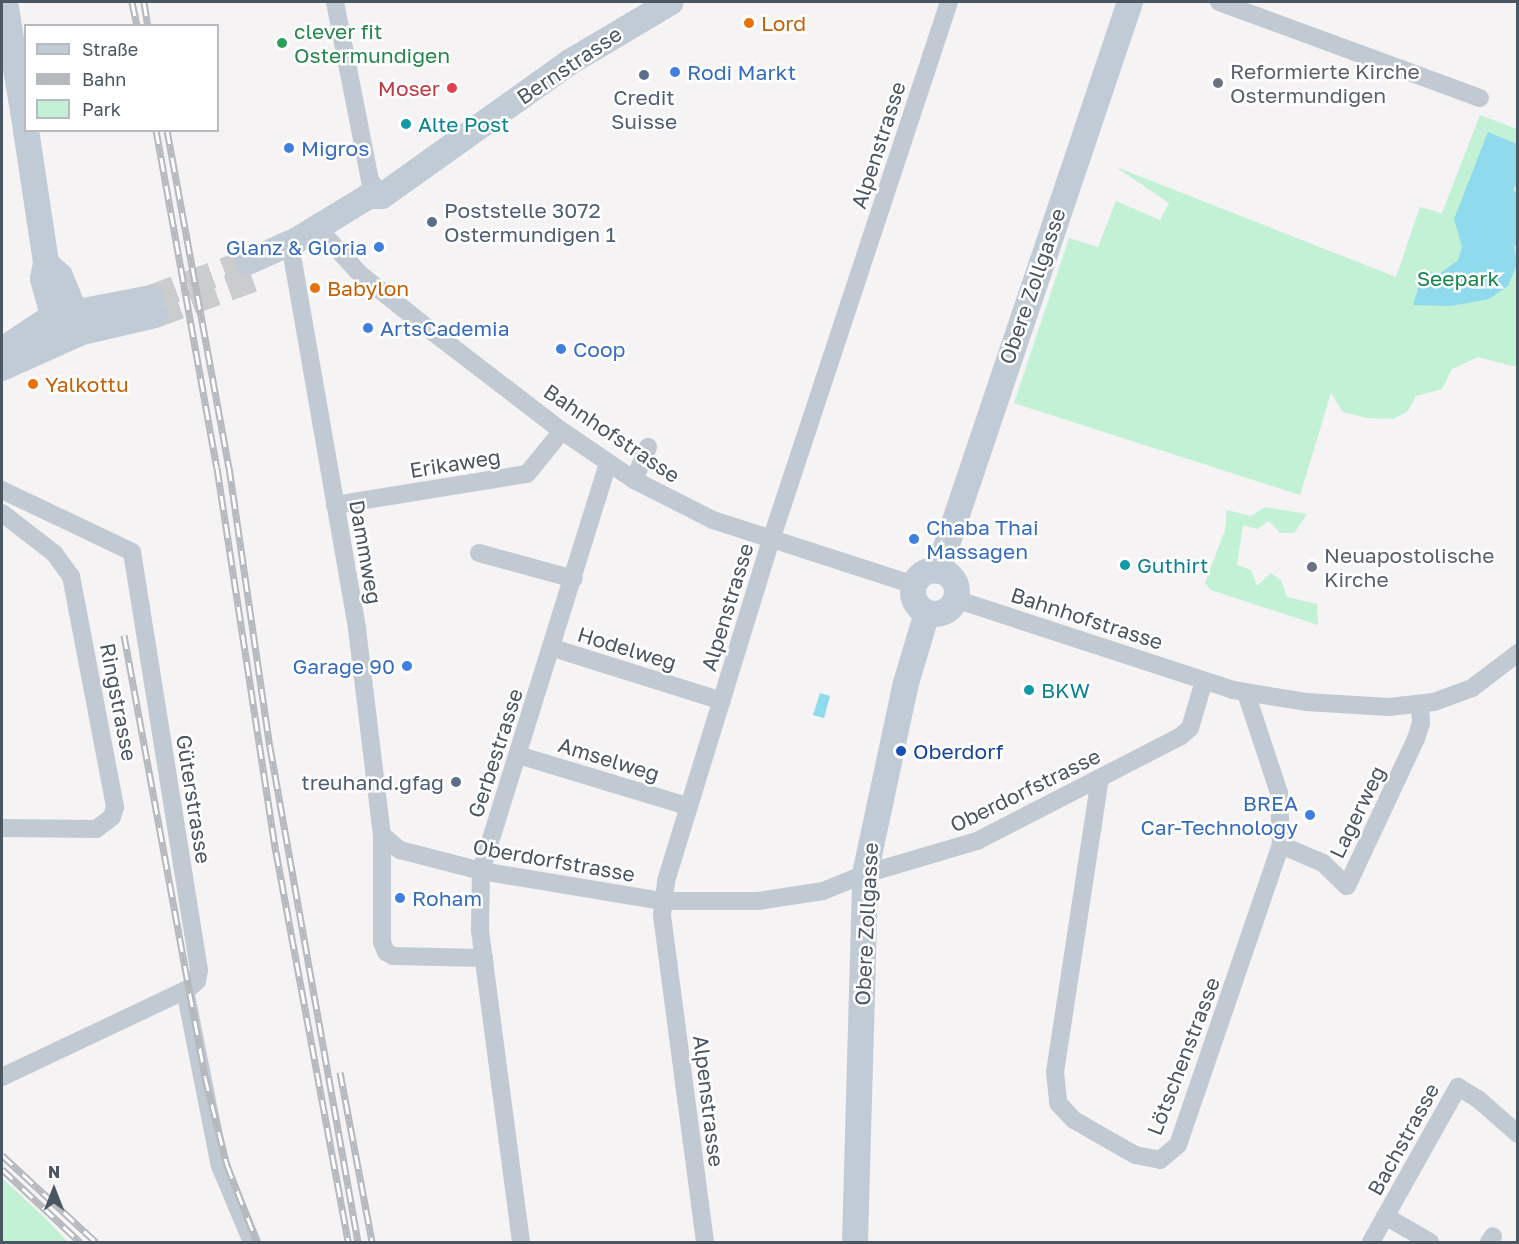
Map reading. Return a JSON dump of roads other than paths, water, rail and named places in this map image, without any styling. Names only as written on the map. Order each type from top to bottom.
[{"type":"street","points":[[335,2],[370,181],[382,196]]},
{"type":"street","name":"Bernstrasse","points":[[323,234],[251,270],[293,261],[369,196],[382,196],[570,62],[671,2]]},
{"type":"street","name":"Alpenstrasse","points":[[705,1242],[663,902],[687,806],[771,540],[949,2]]},
{"type":"street","name":"Obere Zollgasse","points":[[938,571],[1130,2]]},
{"type":"street","points":[[1219,2],[1480,98]]},
{"type":"street","points":[[5,14],[24,119]]},
{"type":"street","points":[[26,132],[46,263],[43,279],[62,327]]},
{"type":"street","name":"Bahnhofstrasse","points":[[323,234],[360,274],[562,430],[634,480],[698,514],[771,540],[914,585]]},
{"type":"street","name":"Dammweg","points":[[293,261],[357,629],[388,842],[382,942],[386,952],[393,956],[484,958]]},
{"type":"street","points":[[2,350],[62,327],[153,306]]},
{"type":"street","points":[[2,368],[62,327]]},
{"type":"street","name":"Erikaweg","points":[[335,505],[527,474],[562,430]]},
{"type":"street","points":[[634,480],[648,447]]},
{"type":"street","name":"Gerbestrasse","points":[[521,1242],[484,958],[478,898],[481,871],[553,648],[608,463]]},
{"type":"street","name":"Güterstrasse","points":[[2,490],[132,552],[199,970],[197,981],[185,990]]},
{"type":"street","name":"Ringstrasse","points":[[2,513],[54,553],[71,576],[115,807],[112,817],[96,829],[2,828]]},
{"type":"street","points":[[479,553],[574,579]]},
{"type":"street","points":[[938,571],[953,581],[956,598],[942,613],[927,613],[916,604],[914,585],[923,574],[938,571]]},
{"type":"street","name":"Bahnhofstrasse","points":[[956,598],[1204,681]]},
{"type":"street","name":"Obere Zollgasse","points":[[855,1242],[865,874],[906,683],[927,613]]},
{"type":"street","name":"Hodelweg","points":[[553,648],[722,701]]},
{"type":"street","points":[[1204,681],[1246,693],[1361,705],[1420,704],[1472,688],[1518,653]]},
{"type":"street","name":"Oberdorfstrasse","points":[[388,842],[481,871],[663,902],[779,899],[823,891],[865,874],[942,854],[977,841],[1188,731],[1204,681]]},
{"type":"street","points":[[1246,693],[1279,793],[1281,845]]},
{"type":"street","name":"Lagerweg","points":[[1281,845],[1323,863],[1347,886],[1416,739],[1421,723],[1420,704]]},
{"type":"street","name":"Amselweg","points":[[519,755],[687,806]]},
{"type":"street","name":"Lötschenstrasse","points":[[1100,778],[1055,1072],[1058,1103],[1074,1120],[1134,1155],[1160,1160],[1178,1145],[1281,845]]},
{"type":"street","points":[[2,1077],[185,990],[220,1166],[252,1242]]},
{"type":"street","name":"Bachstrasse","points":[[1371,1242],[1458,1087],[1478,1099],[1518,1134]]},
{"type":"street","name":"Bachstrasse","points":[[1385,1216],[1430,1242]]},
{"type":"water","points":[[1488,132],[1517,144],[1517,182],[1513,190],[1518,194],[1517,244],[1514,246],[1517,264],[1508,286],[1489,299],[1451,306],[1413,305],[1423,272],[1441,273],[1458,260],[1462,247],[1454,219]]},
{"type":"water","points":[[820,693],[830,696],[824,718],[813,715]]},
{"type":"tunnel","points":[[151,298],[248,262]]},
{"type":"tunnel","points":[[155,315],[253,279]]},
{"type":"railway","points":[[132,2],[137,24]]},
{"type":"railway","points":[[144,2],[148,24]]},
{"type":"railway","points":[[156,132],[217,468],[276,852],[348,1242]]},
{"type":"railway","points":[[167,132],[229,467],[270,747],[358,1242]]},
{"type":"railway","points":[[124,635],[205,1077],[227,1165],[257,1242]]},
{"type":"railway","points":[[340,1072],[372,1242]]},
{"type":"railway","points":[[2,1155],[96,1242]]},
{"type":"railway","points":[[2,1169],[80,1242]]},
{"type":"place","name":"Lord","points":[[749,23]]},
{"type":"place","name":"clever fit Ostermundigen","points":[[282,43]]},
{"type":"place","name":"Rodi Markt","points":[[675,72]]},
{"type":"place","name":"Credit Suisse","points":[[644,75]]},
{"type":"place","name":"Reformierte Kirche Ostermundigen","points":[[1218,83]]},
{"type":"place","name":"Moser","points":[[452,88]]},
{"type":"place","name":"Alte Post","points":[[406,124]]},
{"type":"place","name":"Migros","points":[[289,148]]},
{"type":"place","name":"Poststelle 3072 Ostermundigen 1","points":[[432,222]]},
{"type":"place","name":"Glanz & Gloria","points":[[379,247]]},
{"type":"place","name":"Babylon","points":[[315,288]]},
{"type":"place","name":"ArtsCademia","points":[[368,328]]},
{"type":"place","name":"Coop","points":[[561,349]]},
{"type":"place","name":"Yalkottu","points":[[33,384]]},
{"type":"place","name":"Chaba Thai Massagen","points":[[914,539]]},
{"type":"place","name":"Guthirt","points":[[1125,565]]},
{"type":"place","name":"Neuapostolische Kirche","points":[[1312,567]]},
{"type":"place","name":"Garage 90","points":[[407,666]]},
{"type":"place","name":"BKW","points":[[1029,690]]},
{"type":"place","name":"Oberdorf","points":[[901,751]]},
{"type":"place","name":"treuhand.gfag","points":[[456,782]]},
{"type":"place","name":"BREA Car-Technology","points":[[1310,815]]},
{"type":"place","name":"Roham","points":[[400,898]]},
{"type":"park label","name":"Seepark","points":[[1458,278]]}]
